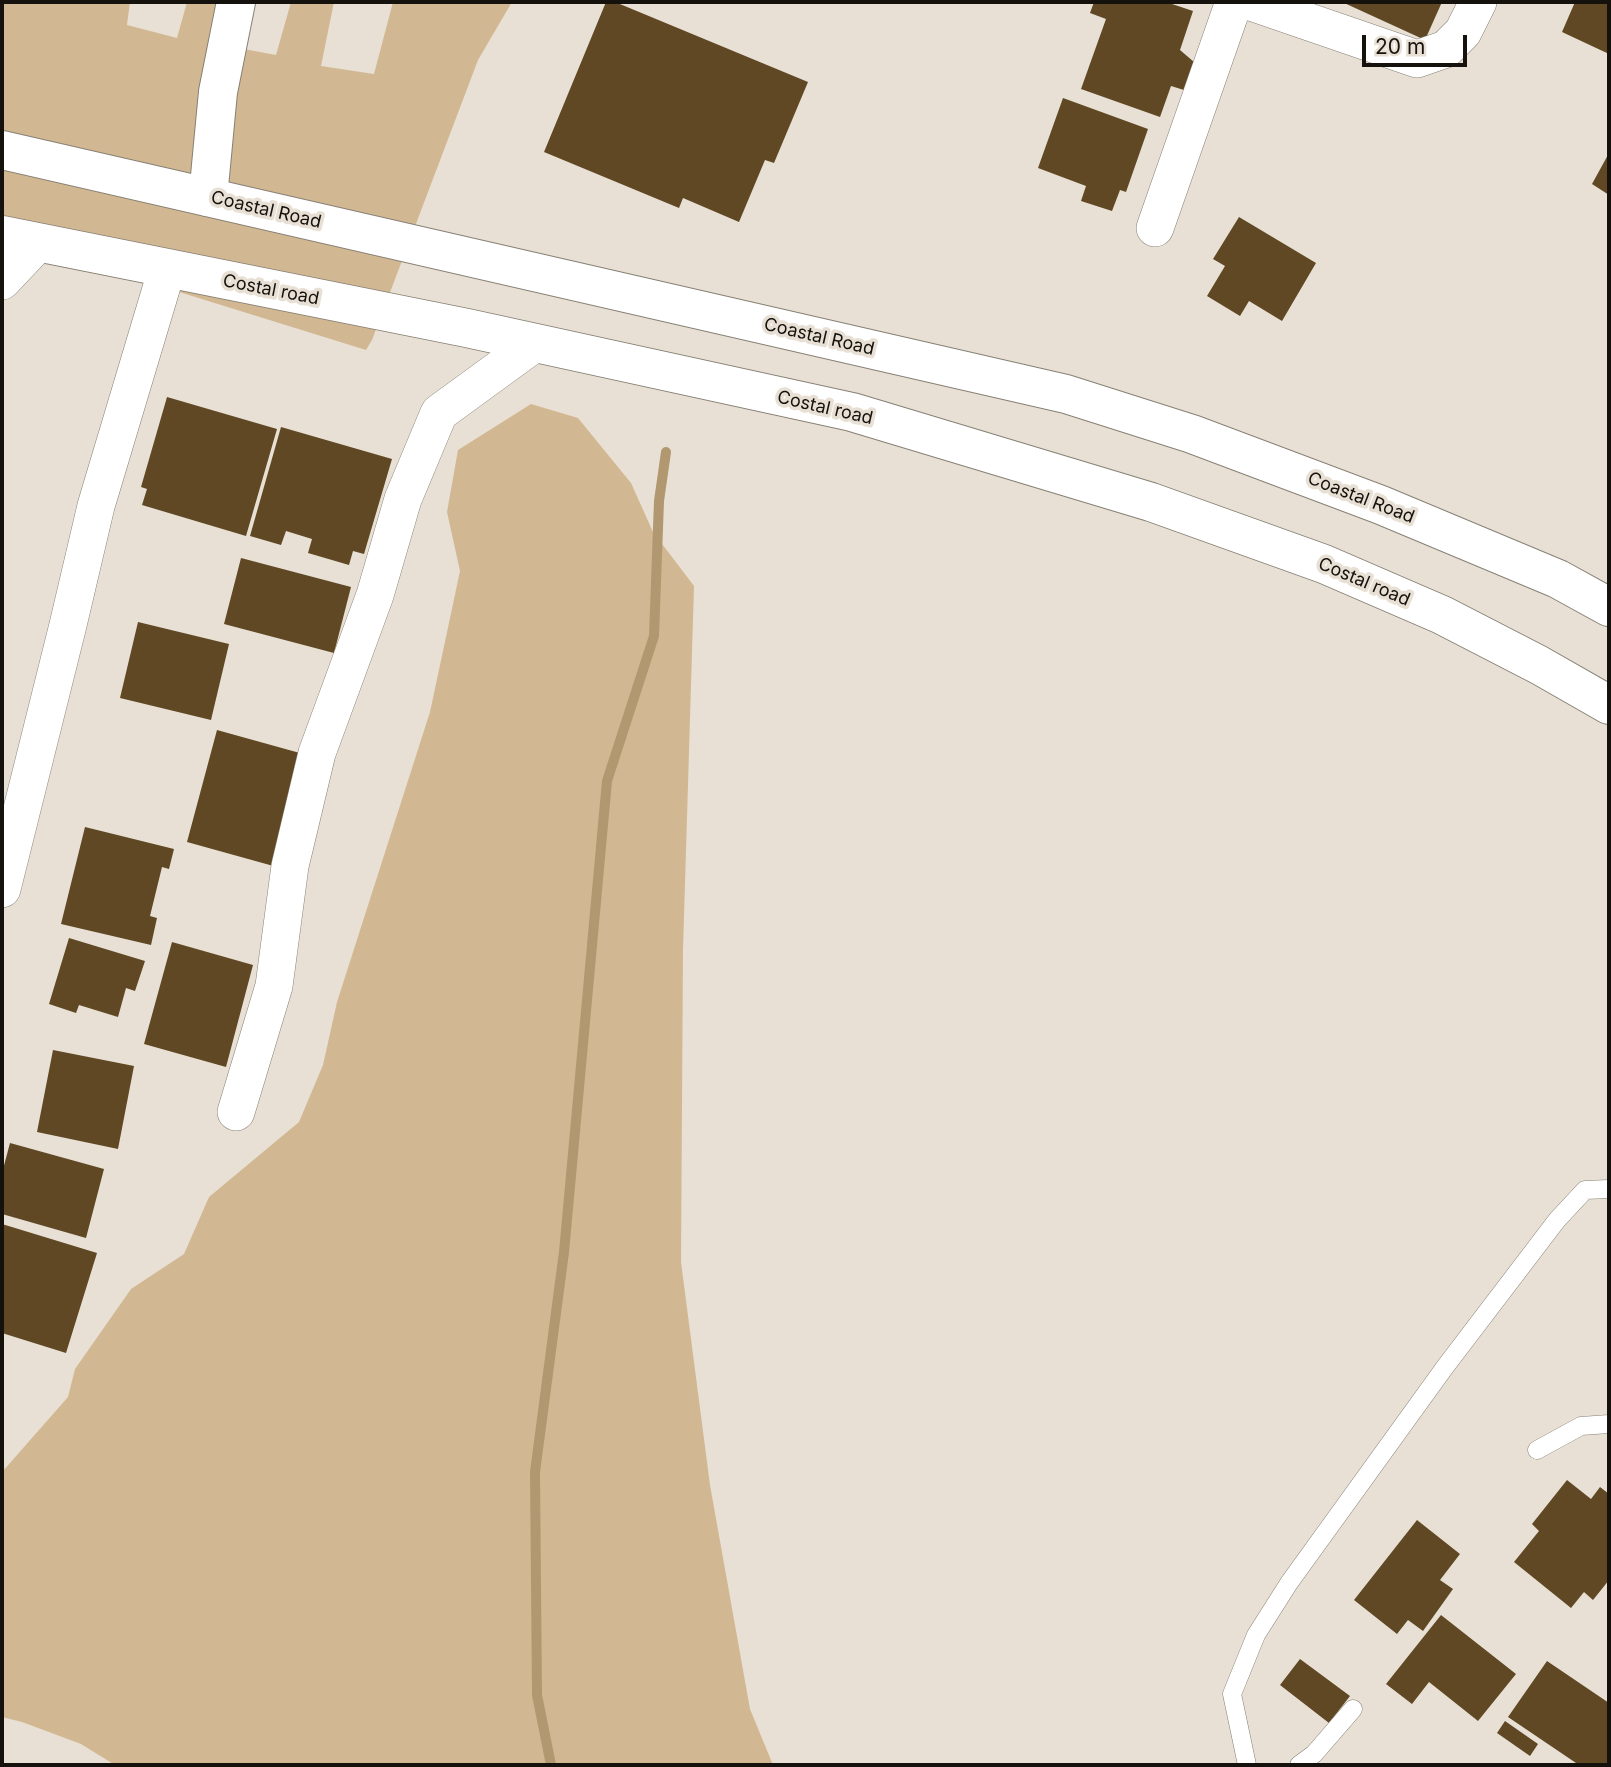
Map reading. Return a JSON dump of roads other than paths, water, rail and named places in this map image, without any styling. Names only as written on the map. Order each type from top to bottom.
[{"type":"main road","points":[[208,197],[218,92],[236,2]]},
{"type":"main road","name":"Coastal Road","points":[[2,150],[1066,394],[1192,434],[1381,505],[1559,579],[1609,607]]},
{"type":"main road","name":"Costal road","points":[[19,239],[536,343],[852,412],[1151,502],[1325,564],[1442,615],[1609,705]]},
{"type":"street","points":[[1155,228],[1234,2]]},
{"type":"street","points":[[1251,2],[1418,59],[1446,49],[1463,32],[1478,2]]},
{"type":"street","points":[[2,281],[19,239]]},
{"type":"street","points":[[2,889],[96,506],[167,269]]},
{"type":"street","points":[[236,1112],[274,986],[290,866],[317,753],[375,595],[403,499],[439,413],[536,343]]},
{"type":"lane","points":[[1247,1765],[1231,1694],[1256,1635],[1269,1614],[1445,1367],[1557,1220],[1586,1190],[1609,1189]]},
{"type":"lane","points":[[1537,1450],[1581,1426],[1609,1424]]},
{"type":"lane","points":[[1299,1765],[1314,1754],[1353,1709]]},
{"type":"waterway","points":[[551,1765],[537,1695],[535,1472],[564,1252],[607,781],[654,636],[659,501],[666,452]]}]
